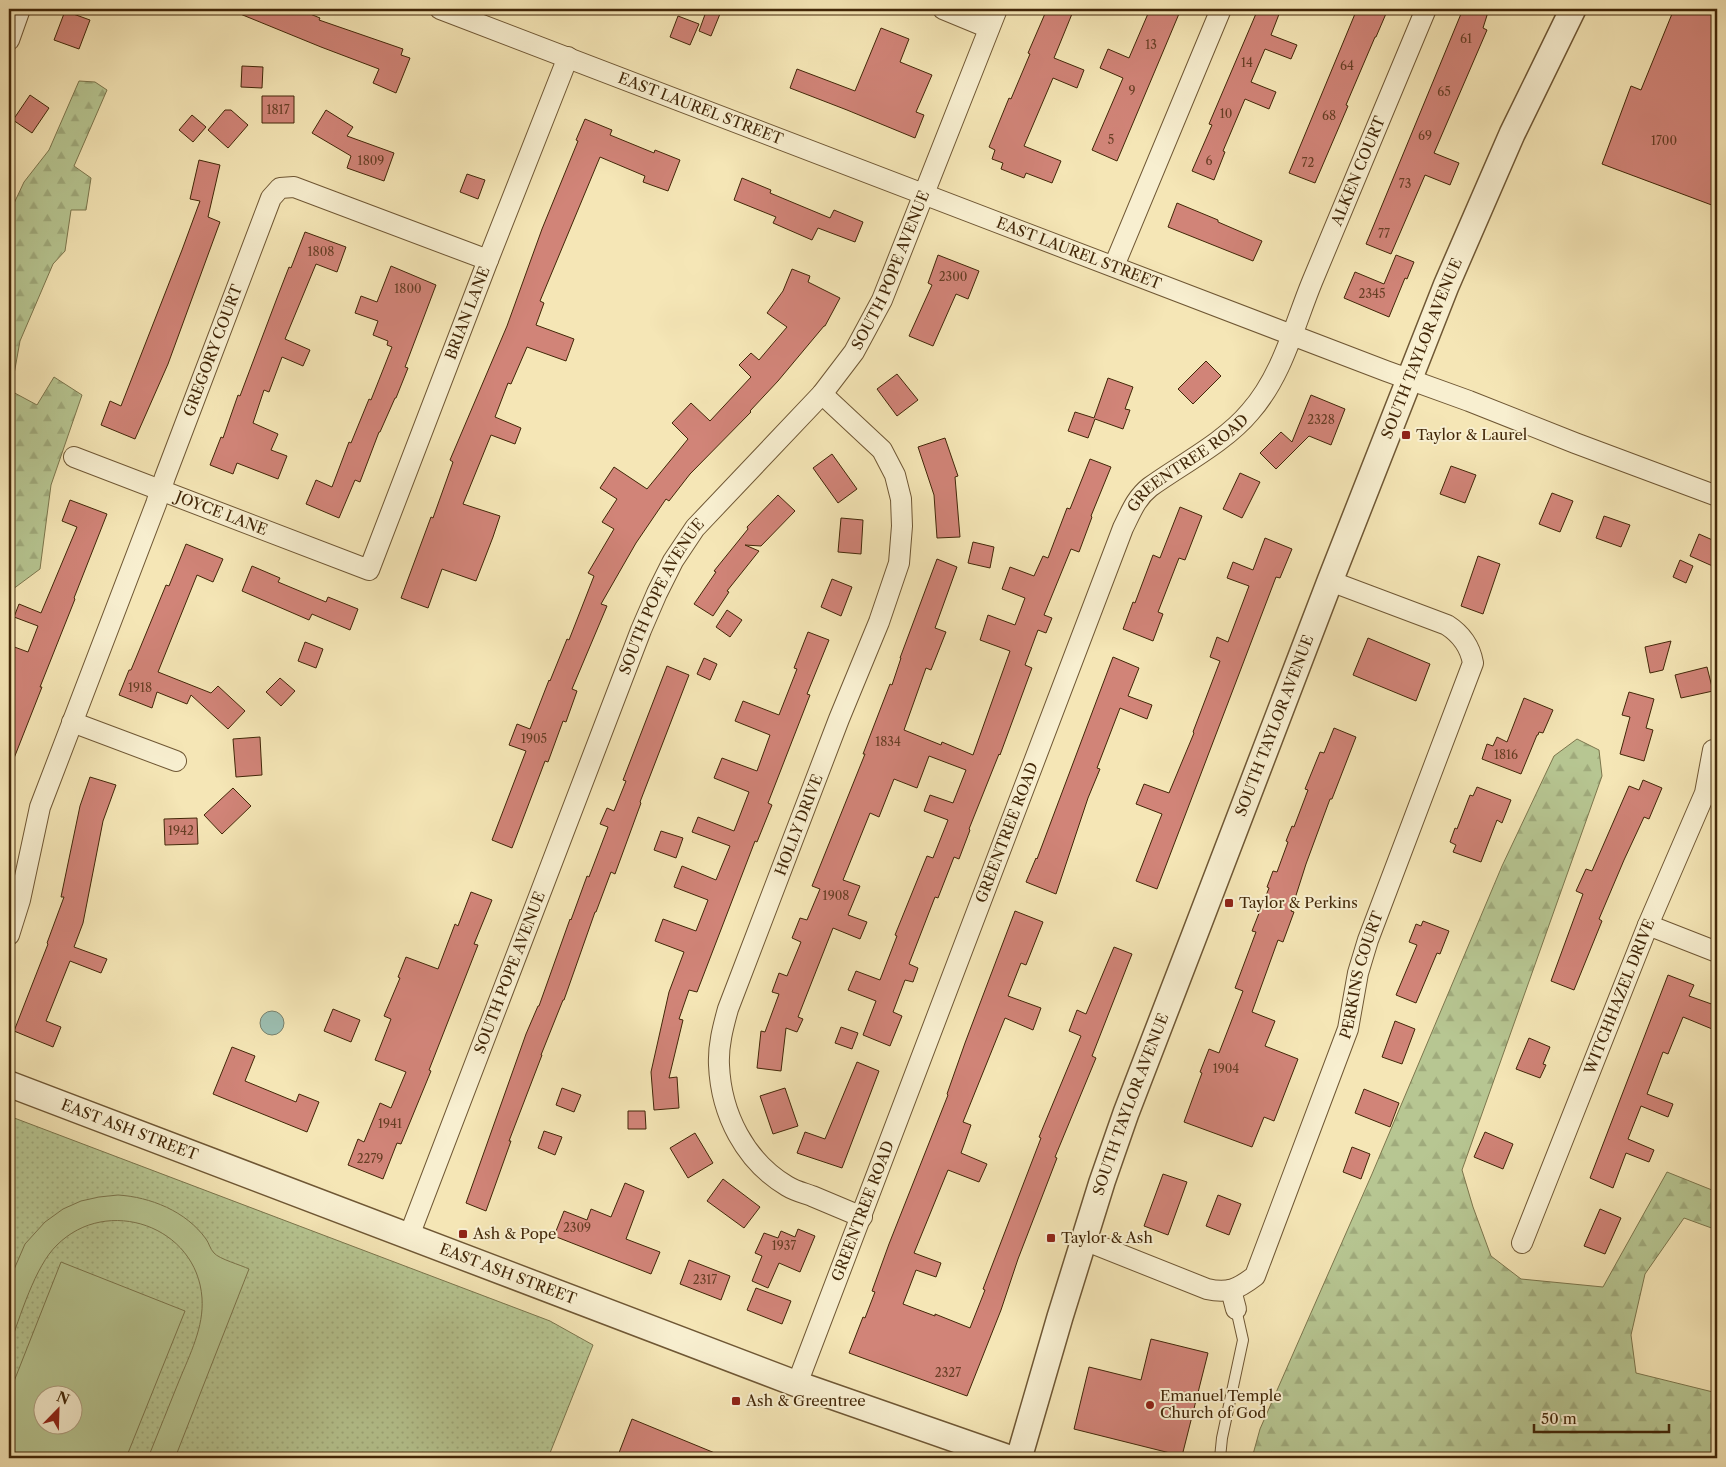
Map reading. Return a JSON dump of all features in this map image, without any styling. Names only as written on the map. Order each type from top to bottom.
[{"type":"street","points":[[9,40],[20,9]]},
{"type":"street","name":"EAST LAUREL STREET","points":[[440,9],[1717,496]]},
{"type":"street","points":[[943,9],[989,28]]},
{"type":"street","name":"SOUTH POPE AVENUE","points":[[409,1236],[657,593],[673,561],[695,528],[822,394],[854,352],[868,328],[882,300],[997,9]]},
{"type":"street","points":[[1114,266],[1221,9]]},
{"type":"street","name":"ALKEN COURT","points":[[1292,335],[1426,9]]},
{"type":"street","name":"SOUTH TAYLOR AVENUE","points":[[1019,1458],[1102,1182],[1130,1104],[1409,379],[1480,205],[1512,134],[1573,9]]},
{"type":"street","name":"BRIAN LANE","points":[[369,570],[568,57]]},
{"type":"street","name":"GREGORY COURT","points":[[9,935],[20,900],[40,807],[277,180],[488,260]]},
{"type":"street","name":"GREENTREE ROAD","points":[[797,1384],[1134,504],[1142,493],[1235,428],[1246,417],[1267,388],[1280,365],[1292,335]]},
{"type":"street","name":"HOLLY DRIVE","points":[[822,394],[882,450],[895,474],[901,499],[902,517],[899,563],[879,622],[839,719],[728,1009],[721,1036],[719,1064],[721,1091],[732,1123],[742,1142],[761,1166],[788,1186],[862,1216]]},
{"type":"street","name":"JOYCE LANE","points":[[74,457],[369,570]]},
{"type":"street","name":"PERKINS COURT","points":[[1234,1300],[1244,1285],[1255,1276],[1348,1029],[1358,973],[1368,940],[1474,662],[1480,654],[1466,643],[1458,632],[1447,625],[1330,581]]},
{"type":"street","points":[[72,722],[176,761]]},
{"type":"street","name":"WITCHHAZEL DRIVE","points":[[1522,1243],[1648,925],[1705,793],[1713,750]]},
{"type":"street","points":[[1648,925],[1717,952]]},
{"type":"street","name":"EAST ASH STREET","points":[[9,1084],[797,1384],[1009,1458]]},
{"type":"street","points":[[1084,1240],[1234,1300]]},
{"type":"lane","points":[[1220,1458],[1243,1340],[1234,1300]]},
{"type":"green space","points":[[79,81],[95,82],[107,90],[74,166],[91,178],[86,210],[71,210],[65,251],[53,264],[20,341],[11,391],[37,405],[54,377],[82,395],[51,485],[40,569],[9,592],[9,214],[24,182],[49,150]]},
{"type":"green space","points":[[1577,739],[1599,750],[1602,776],[1462,1170],[1491,1256],[1521,1279],[1603,1287],[1667,1172],[1717,1192],[1717,1230],[1684,1218],[1645,1274],[1631,1335],[1636,1373],[1717,1393],[1717,1458],[1252,1458],[1260,1429],[1372,1174],[1502,866],[1554,756]]},
{"type":"green space","points":[[9,1116],[550,1321],[593,1345],[548,1458],[9,1458]]},
{"type":"green space","points":[[118,1195],[155,1202],[178,1213],[198,1229],[217,1255],[249,1269],[175,1458],[148,1458],[199,1330],[202,1298],[196,1273],[184,1252],[167,1236],[146,1226],[124,1221],[100,1222],[77,1230],[57,1245],[42,1266],[29,1293],[9,1347],[9,1281],[25,1244],[45,1222],[63,1209],[81,1201]]},
{"type":"green space","points":[[61,1262],[185,1311],[126,1458],[9,1458],[9,1394]]},
{"type":"shaded area","points":[[272,1011],[281,1014],[284,1023],[281,1032],[272,1035],[263,1032],[260,1023],[263,1014]]},
{"type":"building","points":[[228,9],[298,9],[320,18],[319,20],[403,49],[401,55],[410,58],[396,93],[373,83],[379,69]]},
{"type":"building","points":[[707,9],[722,9],[711,36],[699,31]]},
{"type":"building","points":[[1047,9],[1074,9],[1054,58],[1084,70],[1077,88],[1053,78],[1024,146],[1061,161],[1052,183],[1026,173],[1024,178],[1001,169],[1003,163],[992,159],[995,150],[989,147],[1030,54],[1028,53]]},
{"type":"building","points":[[1150,9],[1181,9],[1117,161],[1092,150],[1123,78],[1100,68],[1108,49],[1129,58]]},
{"type":"building","points":[[1258,9],[1281,9],[1271,35],[1297,45],[1291,59],[1265,49],[1251,82],[1276,92],[1269,109],[1245,99],[1223,151],[1225,152],[1214,180],[1192,171],[1212,125],[1209,124]]},
{"type":"building","points":[[1357,9],[1388,9],[1346,105],[1348,106],[1315,183],[1289,173]]},
{"type":"building","points":[[1463,9],[1489,9],[1483,28],[1487,30],[1434,153],[1459,163],[1450,185],[1425,175],[1391,254],[1366,244]]},
{"type":"building","points":[[1674,9],[1700,9],[1717,16],[1717,207],[1602,164],[1631,86],[1641,90]]},
{"type":"building","points":[[65,11],[90,20],[79,49],[54,40]]},
{"type":"building","points":[[678,16],[699,24],[690,45],[670,37]]},
{"type":"building","points":[[881,28],[909,39],[900,62],[932,75],[916,112],[924,115],[915,138],[790,88],[797,69],[855,91]]},
{"type":"building","points":[[242,66],[263,67],[262,88],[241,87]]},
{"type":"building","points":[[30,95],[49,108],[32,133],[13,120]]},
{"type":"building","points":[[262,96],[294,96],[294,123],[262,123]]},
{"type":"building","points":[[225,110],[231,110],[248,125],[228,148],[208,130]]},
{"type":"building","points":[[326,110],[353,127],[347,136],[394,153],[384,181],[347,168],[351,156],[312,133]]},
{"type":"building","points":[[192,115],[206,127],[193,142],[179,130]]},
{"type":"building","points":[[585,119],[612,130],[610,135],[654,153],[655,150],[680,160],[668,191],[643,182],[645,176],[600,157],[540,301],[544,303],[536,325],[574,339],[566,361],[527,347],[511,384],[508,383],[495,417],[521,428],[515,444],[491,435],[463,504],[500,516],[493,537],[476,581],[442,569],[428,608],[401,598],[453,462],[450,460],[507,326]]},
{"type":"building","points":[[199,160],[220,165],[208,217],[220,222],[168,364],[135,439],[101,425],[110,401],[121,406],[182,250],[200,201],[190,199]]},
{"type":"building","points":[[467,174],[485,180],[478,199],[460,192]]},
{"type":"building","points":[[742,178],[771,190],[770,193],[830,218],[834,210],[863,222],[855,242],[818,228],[812,240],[773,223],[776,217],[734,200]]},
{"type":"building","points":[[1177,203],[1262,241],[1253,261],[1168,227]]},
{"type":"building","points":[[305,232],[346,247],[337,272],[316,264],[285,339],[310,350],[303,366],[282,357],[269,392],[264,390],[253,423],[278,434],[271,450],[287,456],[278,479],[237,463],[233,474],[210,465],[221,437],[223,438],[238,395],[240,396],[289,267],[291,268]]},
{"type":"building","points":[[938,255],[979,271],[968,299],[956,294],[933,346],[909,336],[932,285],[928,283]]},
{"type":"building","points":[[1396,255],[1414,262],[1407,279],[1405,278],[1389,317],[1344,298],[1355,272],[1384,284]]},
{"type":"building","points":[[391,266],[436,285],[405,367],[408,368],[396,398],[379,432],[360,482],[355,480],[339,518],[306,504],[316,480],[332,487],[349,442],[351,443],[369,399],[371,400],[392,347],[387,345],[388,341],[373,335],[378,321],[355,313],[361,296],[377,302]]},
{"type":"building","points":[[792,269],[810,276],[808,282],[840,298],[825,326],[751,412],[690,474],[669,501],[666,499],[636,543],[601,604],[607,606],[572,689],[577,691],[566,722],[563,721],[548,762],[545,761],[512,848],[492,840],[526,751],[509,745],[517,724],[530,729],[549,680],[567,639],[569,640],[594,576],[588,573],[614,529],[602,522],[617,499],[600,488],[614,467],[647,489],[688,439],[672,423],[691,403],[710,421],[751,377],[739,365],[751,353],[759,360],[787,327],[767,313],[783,291]]},
{"type":"building","points":[[1206,361],[1221,376],[1193,404],[1178,389]]},
{"type":"building","points":[[897,374],[918,400],[897,416],[877,389]]},
{"type":"building","points":[[1108,378],[1133,387],[1125,409],[1130,410],[1123,429],[1095,419],[1088,438],[1068,431],[1075,412],[1094,418]]},
{"type":"building","points":[[1311,395],[1345,409],[1331,445],[1309,436],[1276,469],[1260,453],[1281,432],[1292,442]]},
{"type":"building","points":[[945,438],[958,476],[955,477],[960,537],[937,538],[934,495],[918,447]]},
{"type":"building","points":[[832,454],[857,489],[838,503],[813,468]]},
{"type":"building","points":[[1090,459],[1111,467],[1079,552],[1071,549],[1044,615],[1052,618],[1046,633],[1038,630],[1025,665],[1032,668],[959,859],[954,857],[938,898],[935,897],[909,964],[918,968],[913,982],[905,980],[893,1012],[902,1016],[890,1046],[863,1035],[876,1001],[848,990],[856,971],[880,980],[897,936],[895,935],[927,856],[933,858],[948,820],[924,811],[930,795],[953,803],[966,770],[929,756],[917,788],[894,779],[879,817],[870,813],[843,880],[860,886],[848,915],[867,922],[860,939],[833,928],[798,1017],[803,1019],[797,1032],[786,1028],[781,1071],[757,1068],[761,1031],[765,1032],[779,994],[772,992],[779,973],[787,976],[801,942],[792,938],[800,918],[807,920],[820,889],[812,886],[865,754],[863,754],[890,684],[892,685],[900,658],[937,559],[957,567],[935,628],[946,632],[931,670],[926,668],[904,730],[941,745],[942,742],[973,755],[1010,651],[980,640],[988,615],[1015,625],[1025,598],[1002,589],[1010,567],[1034,576],[1043,556],[1048,558],[1067,508],[1070,509]]},
{"type":"building","points":[[1451,466],[1476,475],[1465,503],[1440,494]]},
{"type":"building","points":[[1240,473],[1260,482],[1242,518],[1223,509]]},
{"type":"building","points":[[1552,493],[1573,501],[1560,532],[1539,524]]},
{"type":"building","points":[[778,495],[795,511],[761,546],[745,545],[759,551],[727,591],[729,592],[713,616],[694,604],[716,572],[714,571],[748,529],[747,527]]},
{"type":"building","points":[[70,500],[107,514],[9,771],[9,645],[28,652],[38,626],[14,617],[19,604],[41,613],[77,527],[62,521]]},
{"type":"building","points":[[1180,507],[1202,516],[1185,560],[1179,558],[1158,612],[1163,614],[1153,641],[1123,629],[1153,555],[1160,558]]},
{"type":"building","points":[[1604,516],[1630,525],[1621,547],[1596,538]]},
{"type":"building","points":[[841,518],[863,520],[861,554],[838,552]]},
{"type":"building","points":[[1699,534],[1717,542],[1717,568],[1690,556]]},
{"type":"building","points":[[1265,538],[1292,549],[1280,578],[1276,577],[1157,889],[1136,881],[1162,814],[1136,804],[1144,784],[1169,793],[1194,733],[1220,661],[1210,657],[1217,637],[1228,642],[1249,586],[1227,578],[1233,562],[1253,570]]},
{"type":"building","points":[[973,542],[994,547],[990,568],[968,563]]},
{"type":"building","points":[[186,544],[223,559],[213,582],[197,575],[158,672],[211,693],[218,686],[245,711],[228,729],[191,695],[187,704],[157,692],[152,708],[119,695],[166,585],[169,586]]},
{"type":"building","points":[[1478,556],[1500,564],[1483,614],[1461,606]]},
{"type":"building","points":[[1680,560],[1693,566],[1686,583],[1673,577]]},
{"type":"building","points":[[252,566],[280,578],[278,582],[326,602],[328,597],[358,609],[350,630],[312,614],[309,620],[242,591]]},
{"type":"building","points":[[832,579],[852,587],[841,616],[821,607]]},
{"type":"building","points":[[727,610],[742,620],[730,637],[716,627]]},
{"type":"building","points":[[808,632],[829,640],[807,694],[810,695],[768,803],[772,805],[757,842],[755,841],[697,992],[689,990],[679,1019],[683,1020],[669,1078],[677,1077],[679,1108],[654,1110],[651,1072],[669,992],[684,952],[655,941],[663,919],[696,931],[708,900],[674,887],[682,866],[716,880],[730,846],[692,832],[698,817],[734,831],[749,792],[714,778],[722,758],[757,771],[770,735],[735,721],[743,701],[779,715],[797,669],[794,668]]},
{"type":"building","points":[[1368,638],[1430,664],[1416,701],[1353,675]]},
{"type":"building","points":[[1671,641],[1663,670],[1650,673],[1645,647]]},
{"type":"building","points":[[305,642],[323,649],[316,668],[298,661]]},
{"type":"building","points":[[1113,657],[1139,668],[1128,696],[1152,705],[1147,719],[1120,708],[1097,768],[1100,769],[1088,798],[1056,894],[1026,882],[1037,859]]},
{"type":"building","points":[[704,658],[717,664],[710,680],[697,674]]},
{"type":"building","points":[[667,666],[689,675],[640,802],[615,874],[611,872],[595,912],[564,1000],[509,1141],[511,1141],[486,1211],[466,1203],[526,1034],[539,1006],[570,919],[587,876],[589,877],[608,827],[600,824],[607,808],[614,811],[626,781],[623,780]]},
{"type":"building","points":[[1707,667],[1713,691],[1681,698],[1675,675]]},
{"type":"building","points":[[280,678],[295,691],[281,706],[266,692]]},
{"type":"building","points":[[1629,692],[1654,699],[1646,728],[1653,730],[1644,761],[1620,754],[1630,717],[1622,715]]},
{"type":"building","points":[[1524,698],[1553,710],[1543,733],[1539,732],[1537,735],[1521,774],[1482,759],[1487,744],[1493,746],[1497,737],[1507,742]]},
{"type":"building","points":[[1334,728],[1356,737],[1306,864],[1291,911],[1294,912],[1283,942],[1278,940],[1252,1012],[1275,1021],[1265,1046],[1298,1059],[1274,1121],[1264,1117],[1252,1147],[1184,1122],[1209,1049],[1219,1053],[1243,991],[1235,988],[1256,932],[1252,931],[1269,888],[1267,887],[1273,871],[1277,872],[1288,842],[1286,841],[1292,826],[1294,827],[1308,790],[1305,789],[1320,752],[1324,753]]},
{"type":"building","points":[[260,737],[262,775],[236,777],[233,739]]},
{"type":"building","points":[[90,777],[116,785],[103,821],[83,923],[74,947],[107,959],[101,973],[70,961],[46,1021],[61,1027],[53,1047],[14,1031],[64,897],[61,897],[80,806]]},
{"type":"building","points":[[1643,780],[1662,788],[1649,819],[1644,817],[1624,860],[1599,919],[1602,921],[1574,990],[1551,981],[1583,894],[1576,891],[1586,869],[1592,871],[1629,786],[1639,790]]},
{"type":"building","points":[[1477,787],[1511,800],[1502,823],[1497,820],[1481,862],[1453,852],[1456,845],[1450,842],[1470,795],[1473,796]]},
{"type":"building","points":[[233,788],[251,806],[222,834],[204,815]]},
{"type":"building","points":[[197,818],[198,844],[165,845],[164,819]]},
{"type":"building","points":[[661,831],[683,838],[676,858],[654,850]]},
{"type":"building","points":[[471,892],[492,900],[474,944],[478,945],[429,1070],[431,1071],[401,1144],[397,1143],[383,1179],[348,1165],[358,1139],[364,1142],[380,1103],[391,1108],[406,1072],[375,1060],[391,1019],[384,1016],[400,978],[398,977],[406,957],[438,969],[455,924],[458,926]]},
{"type":"building","points":[[1015,911],[1043,922],[1026,965],[1021,963],[1008,996],[1041,1008],[1033,1030],[1005,1018],[963,1122],[971,1125],[961,1153],[987,1164],[979,1182],[948,1170],[914,1253],[941,1263],[936,1277],[916,1270],[903,1304],[935,1316],[935,1314],[970,1328],[1041,1138],[1039,1137],[1081,1036],[1069,1031],[1077,1010],[1086,1014],[1114,947],[1132,954],[1092,1056],[1096,1058],[1055,1157],[1057,1158],[967,1396],[849,1353],[875,1292],[872,1291],[889,1244],[948,1095],[965,1043]]},
{"type":"building","points":[[1423,921],[1449,931],[1440,954],[1437,953],[1416,1003],[1396,995],[1417,945],[1409,942],[1416,924],[1421,926]]},
{"type":"building","points":[[1668,975],[1694,985],[1689,996],[1717,1006],[1717,1031],[1683,1017],[1668,1054],[1663,1052],[1647,1094],[1673,1104],[1668,1117],[1641,1106],[1628,1139],[1654,1150],[1649,1162],[1626,1153],[1613,1188],[1590,1178]]},
{"type":"building","points":[[333,1009],[360,1020],[351,1042],[324,1031]]},
{"type":"building","points":[[1395,1021],[1415,1029],[1402,1064],[1382,1057]]},
{"type":"building","points":[[841,1027],[858,1033],[852,1049],[835,1043]]},
{"type":"building","points":[[1529,1038],[1550,1047],[1543,1064],[1546,1065],[1540,1078],[1516,1069]]},
{"type":"building","points":[[232,1047],[255,1056],[245,1081],[296,1102],[299,1094],[319,1102],[307,1132],[213,1094]]},
{"type":"building","points":[[857,1062],[879,1071],[842,1168],[797,1153],[805,1132],[825,1139]]},
{"type":"building","points":[[562,1088],[581,1095],[574,1112],[556,1105]]},
{"type":"building","points":[[785,1088],[798,1126],[773,1134],[760,1096]]},
{"type":"building","points":[[1364,1089],[1399,1103],[1390,1127],[1355,1113]]},
{"type":"building","points":[[628,1111],[645,1111],[646,1129],[628,1129]]},
{"type":"building","points":[[544,1131],[562,1137],[555,1155],[538,1148]]},
{"type":"building","points":[[1485,1132],[1513,1144],[1503,1169],[1474,1157]]},
{"type":"building","points":[[695,1133],[713,1163],[688,1178],[670,1148]]},
{"type":"building","points":[[1352,1147],[1370,1154],[1361,1179],[1343,1172]]},
{"type":"building","points":[[1163,1174],[1187,1182],[1168,1235],[1144,1226]]},
{"type":"building","points":[[723,1179],[760,1207],[744,1228],[707,1201]]},
{"type":"building","points":[[625,1183],[644,1191],[626,1239],[660,1252],[651,1274],[554,1236],[564,1211],[587,1220],[591,1209],[611,1217]]},
{"type":"building","points":[[1218,1195],[1241,1204],[1229,1235],[1206,1226]]},
{"type":"building","points":[[1600,1209],[1621,1218],[1605,1254],[1584,1246]]},
{"type":"building","points":[[798,1229],[815,1236],[800,1272],[779,1263],[768,1288],[752,1281],[762,1256],[755,1253],[764,1233],[778,1238],[781,1231],[795,1237]]},
{"type":"building","points":[[689,1260],[730,1276],[721,1300],[680,1284]]},
{"type":"building","points":[[756,1288],[791,1301],[782,1324],[747,1310]]},
{"type":"building","points":[[1151,1339],[1208,1353],[1182,1456],[1074,1429],[1089,1367],[1141,1380]]},
{"type":"building","points":[[632,1419],[727,1458],[617,1458]]},
{"type":"place","name":"Taylor & Laurel","points":[[1406,435]]},
{"type":"place","name":"Taylor & Perkins","points":[[1229,903]]},
{"type":"place","name":"Ash & Pope","points":[[463,1234]]},
{"type":"place","name":"Taylor & Ash","points":[[1051,1238]]},
{"type":"place","name":"Ash & Greentree","points":[[736,1401]]},
{"type":"place","name":"Emanuel Temple Church of God","points":[[1150,1405]]}]
